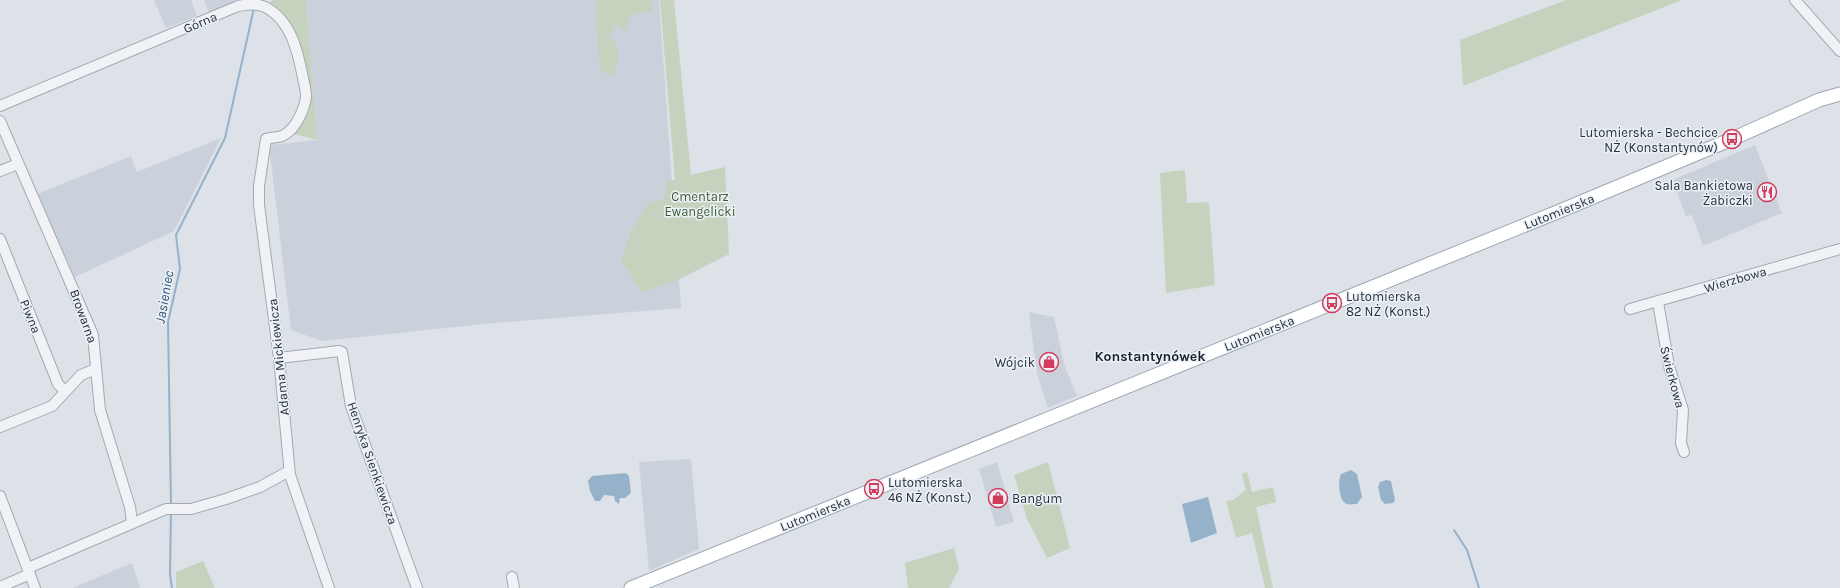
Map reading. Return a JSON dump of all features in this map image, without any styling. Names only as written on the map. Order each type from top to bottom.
[{"type":"main road","name":"Lutomierska","points":[[1819,100],[1840,86]]},
{"type":"main road","name":"Lutomierska","points":[[631,588],[1555,213],[1732,139],[1819,100],[1840,94]]},
{"type":"street","points":[[1795,0],[1840,51]]},
{"type":"street","name":"Górna","points":[[0,106],[238,6],[255,4],[274,13],[286,26],[297,48],[306,95],[298,121],[283,136]]},
{"type":"street","name":"Browarna","points":[[0,121],[93,335],[96,346],[96,370],[100,410],[130,508],[132,522]]},
{"type":"street","name":"Adama Mickiewicza","points":[[283,136],[266,139],[259,186],[259,205],[278,358],[289,471],[329,588]]},
{"type":"street","points":[[0,171],[18,164]]},
{"type":"street","name":"Piwna","points":[[0,240],[58,384],[65,391]]},
{"type":"street","name":"Wierzbowa","points":[[1630,309],[1840,249]]},
{"type":"street","name":"Świerkowa","points":[[1658,302],[1669,366],[1683,410],[1681,443],[1684,452]]},
{"type":"street","name":"Henryka Sienkiewicza","points":[[278,358],[339,351],[342,352],[351,406],[417,588]]},
{"type":"street","points":[[0,427],[52,406],[81,374],[96,370]]},
{"type":"street","points":[[0,587],[29,571],[132,522],[166,509],[191,509],[226,499],[260,487],[289,471]]},
{"type":"street","points":[[0,496],[35,588]]},
{"type":"street","points":[[512,577],[514,588]]},
{"type":"shaded area","points":[[154,0],[191,0],[197,16],[166,28]]},
{"type":"shaded area","points":[[204,0],[234,0],[235,2],[209,13]]},
{"type":"shaded area","points":[[306,0],[659,0],[681,308],[494,323],[322,341],[291,330],[269,145],[317,140]]},
{"type":"shaded area","points":[[221,138],[174,231],[75,277],[37,194],[131,156],[137,172]]},
{"type":"shaded area","points":[[1755,145],[1782,213],[1703,246],[1692,215],[1686,216],[1672,180]]},
{"type":"shaded area","name":"Wójcik","points":[[1029,312],[1054,317],[1065,367],[1077,396],[1048,408],[1037,374]]},
{"type":"shaded area","points":[[691,459],[699,549],[649,571],[639,462]]},
{"type":"shaded area","name":"Bangum","points":[[997,462],[1014,522],[996,527],[979,469]]},
{"type":"shaded area","points":[[132,563],[140,588],[72,588]]},
{"type":"green space","points":[[273,0],[306,0],[317,140],[288,132],[306,95],[297,48],[265,7]]},
{"type":"green space","points":[[595,0],[653,0],[652,11],[633,14],[628,21],[627,31],[615,23],[616,28],[611,31],[610,36],[617,48],[618,60],[616,70],[609,75],[600,70]]},
{"type":"green space","name":"Cmentarz Ewangelicki","points":[[660,0],[674,0],[691,175],[725,167],[729,254],[676,281],[642,292],[621,260],[631,232],[647,205],[664,198],[667,181],[675,180]]},
{"type":"green space","points":[[1566,0],[1682,0],[1463,86],[1460,40]]},
{"type":"green space","points":[[1185,170],[1187,203],[1209,202],[1215,285],[1166,293],[1160,173]]},
{"type":"green space","points":[[1048,462],[1070,548],[1047,558],[1027,519],[1014,475]]},
{"type":"green space","points":[[1247,472],[1252,492],[1273,487],[1276,502],[1256,507],[1273,588],[1265,588],[1252,533],[1236,538],[1226,501],[1233,500],[1246,490],[1242,474]]},
{"type":"green space","points":[[954,548],[959,569],[949,588],[908,588],[905,563]]},
{"type":"green space","points":[[203,561],[215,588],[176,588],[176,572]]},
{"type":"water","points":[[1351,470],[1357,474],[1362,497],[1357,504],[1348,504],[1344,502],[1340,495],[1339,481],[1341,474]]},
{"type":"water","points":[[626,473],[629,476],[631,493],[625,498],[620,498],[619,504],[615,501],[614,496],[604,495],[600,501],[595,501],[590,491],[588,481],[592,476]]},
{"type":"water","points":[[1386,480],[1391,481],[1395,500],[1393,503],[1385,504],[1381,500],[1378,487],[1380,482]]},
{"type":"water","points":[[1208,497],[1217,533],[1191,543],[1182,504]]},
{"type":"waterway","name":"Jasieniec","points":[[171,505],[168,322],[180,269],[176,235],[225,138],[254,8]]},
{"type":"waterway","name":"Jasieniec","points":[[171,511],[170,574],[172,588]]},
{"type":"waterway","points":[[1454,530],[1467,550],[1479,588]]},
{"type":"place","name":"Lutomierska - Bechcice NŻ (Konstantynów)","points":[[1732,139]]},
{"type":"place","name":"Sala Bankietowa Żabiczki","points":[[1767,192]]},
{"type":"place","name":"Lutomierska 82 NŻ (Konst.)","points":[[1332,303]]},
{"type":"place","name":"Wójcik","points":[[1049,362]]},
{"type":"place","name":"Lutomierska 46 NŻ (Konst.)","points":[[874,489]]},
{"type":"place","name":"Bangum","points":[[998,498]]},
{"type":"district","name":"Konstantynówek","points":[[1150,356]]}]
